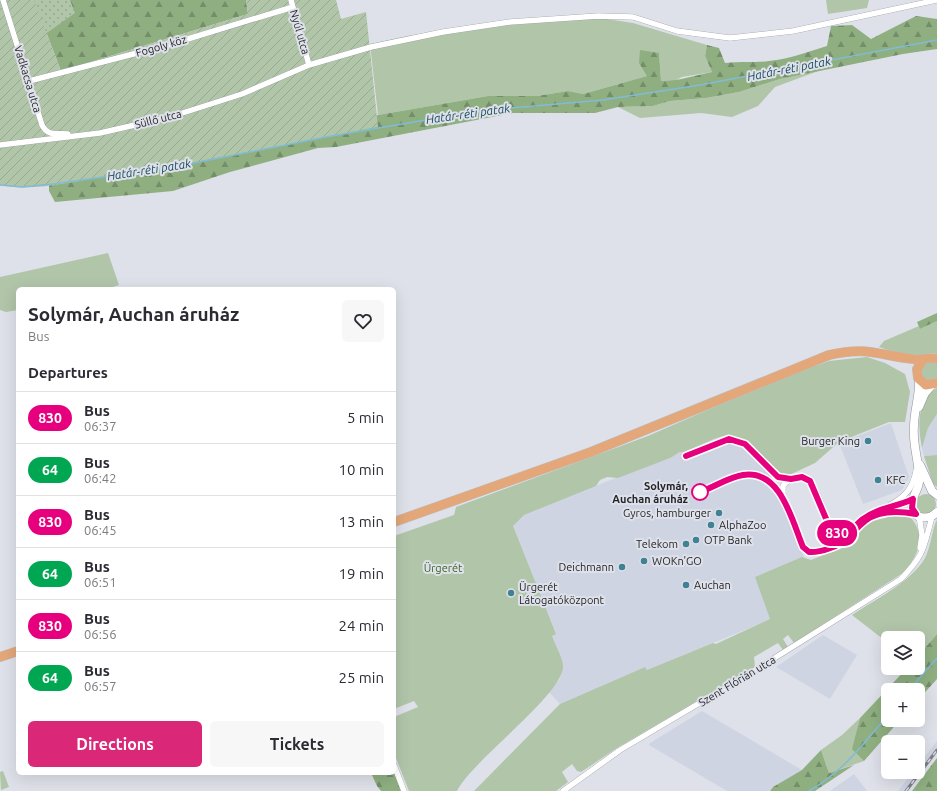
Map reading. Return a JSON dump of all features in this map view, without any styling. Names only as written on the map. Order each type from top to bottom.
[{"type":"main road","points":[[396,521],[591,452],[829,355],[860,350],[914,360],[923,360],[931,357],[937,359]]},
{"type":"main road","points":[[886,354],[905,363],[924,384],[934,384]]},
{"type":"main road","points":[[918,376],[918,365],[923,360]]},
{"type":"main road","points":[[0,657],[16,652]]},
{"type":"street","name":"Vadkacsa utca","points":[[3,0],[36,108],[46,132],[49,134],[68,134],[69,137]]},
{"type":"street","name":"Nyúl utca","points":[[291,0],[309,65]]},
{"type":"street","name":"Süllő utca","points":[[0,145],[100,133],[170,117],[242,94],[309,65],[370,47],[442,32],[510,22],[598,16],[633,17],[677,31],[730,38],[793,31],[937,0]]},
{"type":"street","name":"Fogoly köz","points":[[29,81],[168,45],[293,7]]},
{"type":"street","points":[[917,515],[912,508],[919,483],[918,460],[914,436],[918,376]]},
{"type":"street","points":[[915,417],[925,393],[934,384]]},
{"type":"street","points":[[918,460],[935,493]]},
{"type":"street","points":[[830,528],[836,533],[846,534],[864,518],[903,498],[910,489],[918,460]]},
{"type":"street","points":[[821,550],[830,543],[832,536],[830,528],[810,481],[802,477],[796,477],[785,483],[782,489],[783,497],[803,547],[809,552],[821,550],[843,542],[865,520],[873,516],[898,512],[917,515],[935,514]]},
{"type":"street","points":[[883,509],[914,497],[923,490],[935,493]]},
{"type":"street","name":"Szent Flórián utca","points":[[563,791],[620,750],[792,648],[889,587],[910,570],[922,554],[935,514]]},
{"type":"street","name":"Szent Flórián utca","points":[[910,570],[922,541],[922,529],[917,515]]},
{"type":"street","points":[[396,770],[404,791]]},
{"type":"shaded area","points":[[937,414],[937,455],[924,456],[922,448],[928,428]]},
{"type":"shaded area","points":[[891,423],[909,477],[902,490],[863,504],[839,443]]},
{"type":"shaded area","points":[[726,434],[746,439],[764,459],[806,562],[771,619],[647,670],[645,667],[560,704],[549,692],[560,679],[563,665],[551,636],[556,633],[511,528],[523,515]]},
{"type":"shaded area","points":[[823,635],[857,655],[830,699],[776,667]]},
{"type":"shaded area","points":[[702,711],[802,770],[773,787],[770,791],[727,791],[649,745]]},
{"type":"shaded area","points":[[937,741],[937,753],[925,769],[925,756]]},
{"type":"shaded area","points":[[854,774],[867,791],[830,791]]},
{"type":"shaded area","points":[[907,779],[917,779],[908,791],[898,791]]},
{"type":"green space","points":[[0,0],[34,0],[61,71],[248,14],[246,0],[336,0],[341,19],[366,12],[378,127],[206,160],[65,184],[38,187],[13,187],[0,185]]},
{"type":"green space","points":[[32,0],[70,0],[75,13],[44,35]]},
{"type":"green space","points":[[34,0],[246,0],[248,14],[61,71]]},
{"type":"green space","points":[[826,0],[869,0],[867,8],[828,14]]},
{"type":"green space","points":[[916,16],[937,19],[937,49],[903,54],[780,79],[739,92],[706,98],[670,101],[653,106],[618,107],[595,113],[513,113],[336,147],[318,148],[230,172],[173,191],[55,202],[49,191],[49,183],[335,126],[378,115],[488,96],[537,96],[568,91],[583,94],[647,76],[639,63],[640,50],[659,53],[661,81],[673,80],[712,72],[705,56],[707,45],[719,48],[725,63],[763,62],[784,59],[827,46],[831,26],[852,25],[871,39]]},
{"type":"green space","points":[[600,18],[633,23],[707,45],[705,56],[712,72],[682,77],[672,82],[661,81],[659,53],[647,76],[583,94],[568,91],[537,96],[488,96],[378,115],[370,44],[407,36],[490,24]]},
{"type":"green space","points":[[821,70],[775,87],[758,106],[732,117],[701,113],[640,118],[618,107],[653,106],[670,101],[706,98],[739,92],[780,79]]},
{"type":"green space","points":[[108,253],[119,285],[112,287],[16,287],[16,310],[6,312],[0,310],[0,277]]},
{"type":"green space","points":[[937,313],[937,321],[920,329],[917,322]]},
{"type":"green space","points":[[937,321],[937,354],[909,356],[879,347],[884,341],[919,326],[920,329]]},
{"type":"green space","name":"Ürgerét","points":[[867,357],[885,363],[905,374],[910,392],[905,422],[889,422],[839,442],[815,463],[785,477],[779,476],[762,456],[741,439],[725,436],[721,437],[710,440],[684,452],[680,452],[670,458],[618,478],[607,477],[600,480],[596,486],[524,515],[513,526],[556,634],[552,636],[563,665],[560,677],[550,692],[535,709],[480,762],[457,791],[409,791],[396,758],[396,716],[418,707],[414,701],[396,708],[396,535],[454,515],[456,507],[648,436],[778,379],[829,361]]},
{"type":"green space","points":[[934,362],[937,364],[937,378],[927,381],[922,378],[920,369],[924,363]]},
{"type":"green space","points":[[937,388],[937,414],[928,428],[922,448],[919,423],[922,407],[930,393]]},
{"type":"green space","points":[[937,455],[937,487],[933,484],[924,456]]},
{"type":"green space","points":[[926,494],[933,497],[936,504],[933,511],[926,514],[919,511],[916,504],[919,497]]},
{"type":"green space","points":[[908,515],[918,530],[919,544],[917,552],[903,573],[794,643],[788,635],[783,639],[788,647],[783,650],[778,643],[754,657],[755,667],[617,748],[581,772],[577,771],[572,764],[562,772],[568,782],[556,791],[474,791],[560,704],[645,667],[647,670],[713,643],[716,644],[770,619],[755,577],[802,557],[811,560],[846,546],[869,522],[893,516]]},
{"type":"green space","points":[[937,520],[937,634],[925,648],[925,631],[881,631],[881,638],[852,615],[892,590],[919,567],[927,553]]},
{"type":"green space","points":[[937,634],[937,679],[925,692],[925,683],[893,683],[900,675],[925,675],[925,648]]},
{"type":"green space","points":[[881,696],[881,727],[894,727],[887,735],[881,735],[881,742],[864,761],[852,749],[860,718]]},
{"type":"green space","points":[[860,718],[853,749],[864,761],[829,773],[821,750],[842,735]]},
{"type":"green space","points":[[821,750],[829,773],[854,765],[815,791],[770,791],[773,787],[802,770]]},
{"type":"green space","points":[[937,758],[937,791],[912,791],[921,779],[925,779],[925,774]]},
{"type":"green space","points":[[3,771],[9,787],[1,790],[0,772]]},
{"type":"green space","points":[[372,775],[395,775],[401,791],[381,791]]},
{"type":"waterway","name":"Határ-réti patak","points":[[0,185],[22,187],[53,184],[174,167],[326,137],[478,111],[603,100],[700,85],[937,40]]},
{"type":"waterway","points":[[915,683],[937,658]]},
{"type":"waterway","points":[[809,791],[822,783],[843,766],[881,723]]},
{"type":"railway","points":[[906,791],[937,750]]},
{"type":"bus line","name":"830","points":[[686,456],[729,439],[745,444],[778,477],[791,479],[802,477],[810,481],[830,528],[836,533],[843,535],[874,512],[913,499],[912,508],[916,514],[907,512],[888,512],[873,516],[865,520],[843,542],[832,547],[809,552],[803,547],[783,497],[768,481],[752,475],[743,475],[700,492]]},
{"type":"place","name":"Burger King","points":[[868,441]]},
{"type":"place","name":"KFC","points":[[878,480]]},
{"type":"place","name":"Solymár, Auchan áruház","points":[[700,492]]},
{"type":"place","name":"Gyros, hamburger","points":[[719,513]]},
{"type":"place","name":"AlphaZoo","points":[[711,525]]},
{"type":"place","name":"OTP Bank","points":[[696,540]]},
{"type":"place","name":"Telekom","points":[[686,544]]},
{"type":"place","name":"WOKn'GO","points":[[644,561]]},
{"type":"place","name":"Deichmann","points":[[622,567]]},
{"type":"place","name":"Auchan","points":[[686,585]]},
{"type":"place","name":"Ürgerét Látogatóközpont","points":[[511,593]]}]
